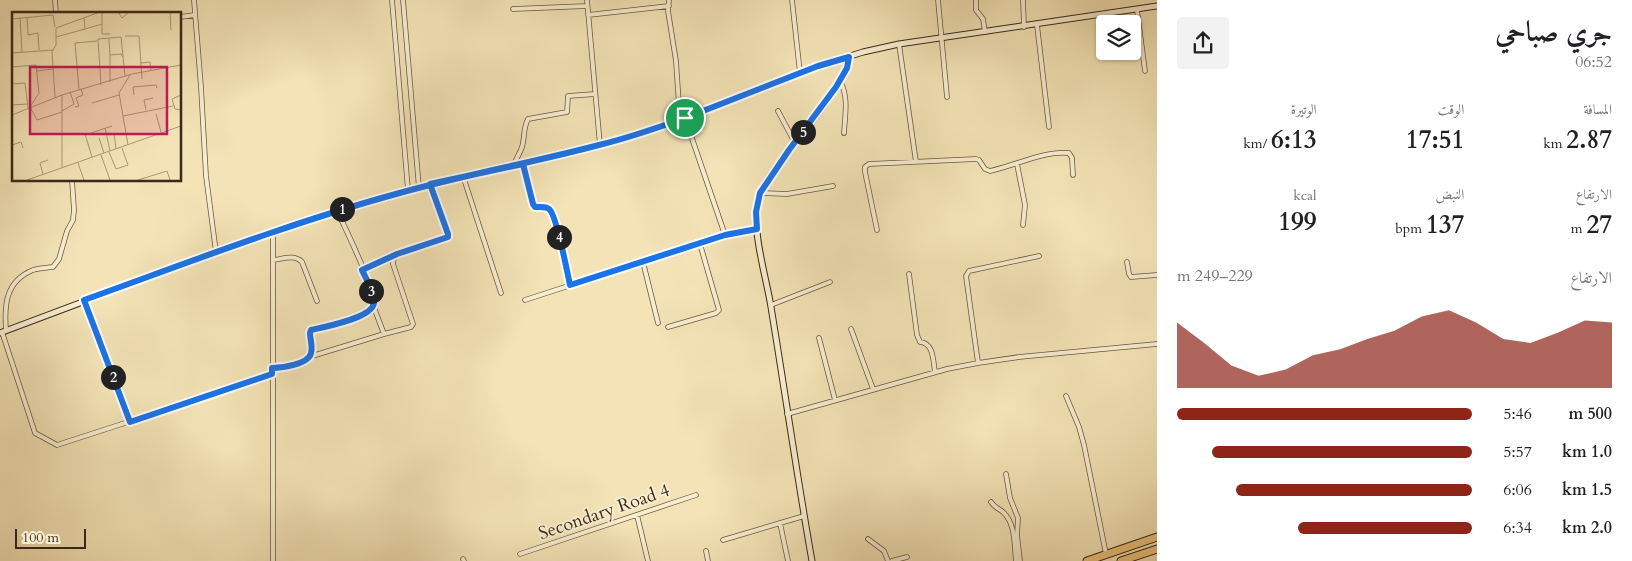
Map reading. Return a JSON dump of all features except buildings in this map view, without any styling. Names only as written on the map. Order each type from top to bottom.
[{"type":"highway","points":[[1087,561],[1157,537]]},
{"type":"highway","points":[[1121,561],[1157,549]]},
{"type":"street","points":[[194,0],[206,176],[216,252]]},
{"type":"street","points":[[392,0],[408,190]]},
{"type":"street","points":[[403,0],[419,188]]},
{"type":"street","points":[[587,0],[600,145]]},
{"type":"street","points":[[669,0],[668,6],[683,119],[725,235]]},
{"type":"street","points":[[792,0],[800,73]]},
{"type":"street","points":[[938,0],[947,97]]},
{"type":"street","points":[[976,0],[976,10],[983,19],[985,32]]},
{"type":"street","points":[[1023,0],[1024,27]]},
{"type":"street","points":[[513,9],[587,6]]},
{"type":"street","points":[[588,15],[668,6]]},
{"type":"street","points":[[3,332],[216,252],[336,211],[430,184],[600,145],[683,119],[800,73],[849,57],[899,44],[1157,6]]},
{"type":"street","points":[[1137,10],[1145,71]]},
{"type":"street","points":[[181,17],[195,15]]},
{"type":"street","points":[[1037,25],[1049,127]]},
{"type":"street","points":[[899,44],[916,162]]},
{"type":"street","points":[[812,561],[757,229],[756,212],[760,193],[840,81],[847,68],[849,57]]},
{"type":"street","points":[[840,81],[846,97],[844,132]]},
{"type":"street","points":[[514,166],[516,157],[522,147],[525,124],[528,119],[567,112],[568,96],[595,94]]},
{"type":"street","points":[[778,111],[795,143]]},
{"type":"street","points":[[878,230],[866,181],[865,167],[872,163],[976,159],[979,160],[987,171],[1050,154],[1069,153],[1072,158],[1073,175]]},
{"type":"street","points":[[523,164],[533,204],[535,207],[551,210],[570,285]]},
{"type":"street","points":[[1017,164],[1025,205],[1023,225]]},
{"type":"street","points":[[463,176],[501,293]]},
{"type":"street","points":[[72,181],[74,216],[67,231],[59,259],[53,267],[32,270],[17,282],[10,290],[5,304],[3,332],[34,430],[37,434],[57,445],[272,374]]},
{"type":"street","points":[[362,270],[397,254],[448,237],[430,184]]},
{"type":"street","points":[[760,193],[787,194],[832,186]]},
{"type":"street","points":[[336,211],[373,297],[384,334]]},
{"type":"street","points":[[525,300],[725,235],[757,229]]},
{"type":"street","points":[[273,232],[273,561]]},
{"type":"street","points":[[668,327],[716,313],[719,310],[700,244]]},
{"type":"street","points":[[978,363],[967,273],[1039,256]]},
{"type":"street","points":[[272,368],[302,362],[309,358],[411,327],[413,320],[393,264],[394,257]]},
{"type":"street","points":[[273,260],[298,258],[302,262],[317,301]]},
{"type":"street","points":[[643,262],[658,323]]},
{"type":"street","points":[[1127,262],[1131,277],[1157,275]]},
{"type":"street","points":[[909,274],[917,335],[920,342],[926,342],[930,345],[935,372]]},
{"type":"street","points":[[771,306],[830,282]]},
{"type":"street","points":[[84,300],[130,422]]},
{"type":"street","points":[[309,358],[312,353],[311,330],[365,314],[374,305]]},
{"type":"street","points":[[851,329],[873,390]]},
{"type":"street","points":[[819,338],[835,400]]},
{"type":"street","points":[[787,414],[935,372],[978,363],[1019,357],[1157,344]]},
{"type":"street","points":[[1066,396],[1084,444],[1106,554]]},
{"type":"street","points":[[1006,474],[1010,498],[1018,518],[1018,561]]},
{"type":"street","name":"Secondary Road 4","points":[[520,554],[696,495]]},
{"type":"street","points":[[991,502],[1011,522],[1018,561]]},
{"type":"street","points":[[638,515],[648,561]]},
{"type":"street","points":[[723,540],[804,516]]},
{"type":"street","points":[[780,523],[788,561]]},
{"type":"street","points":[[868,539],[884,551],[888,561]]},
{"type":"street","points":[[706,551],[708,561]]},
{"type":"street","points":[[892,561],[907,557]]},
{"type":"route","points":[[685,118],[600,145],[523,164],[430,184],[336,211],[84,300],[130,422],[272,374],[272,368],[302,362],[309,358],[312,353],[311,330],[365,314],[374,305],[374,301],[362,270],[397,254],[448,237],[430,184],[463,176],[523,164],[533,204],[535,207],[551,210],[570,285],[725,235],[757,229],[756,212],[760,193],[836,87],[847,68],[849,57],[818,66],[685,118]]}]
